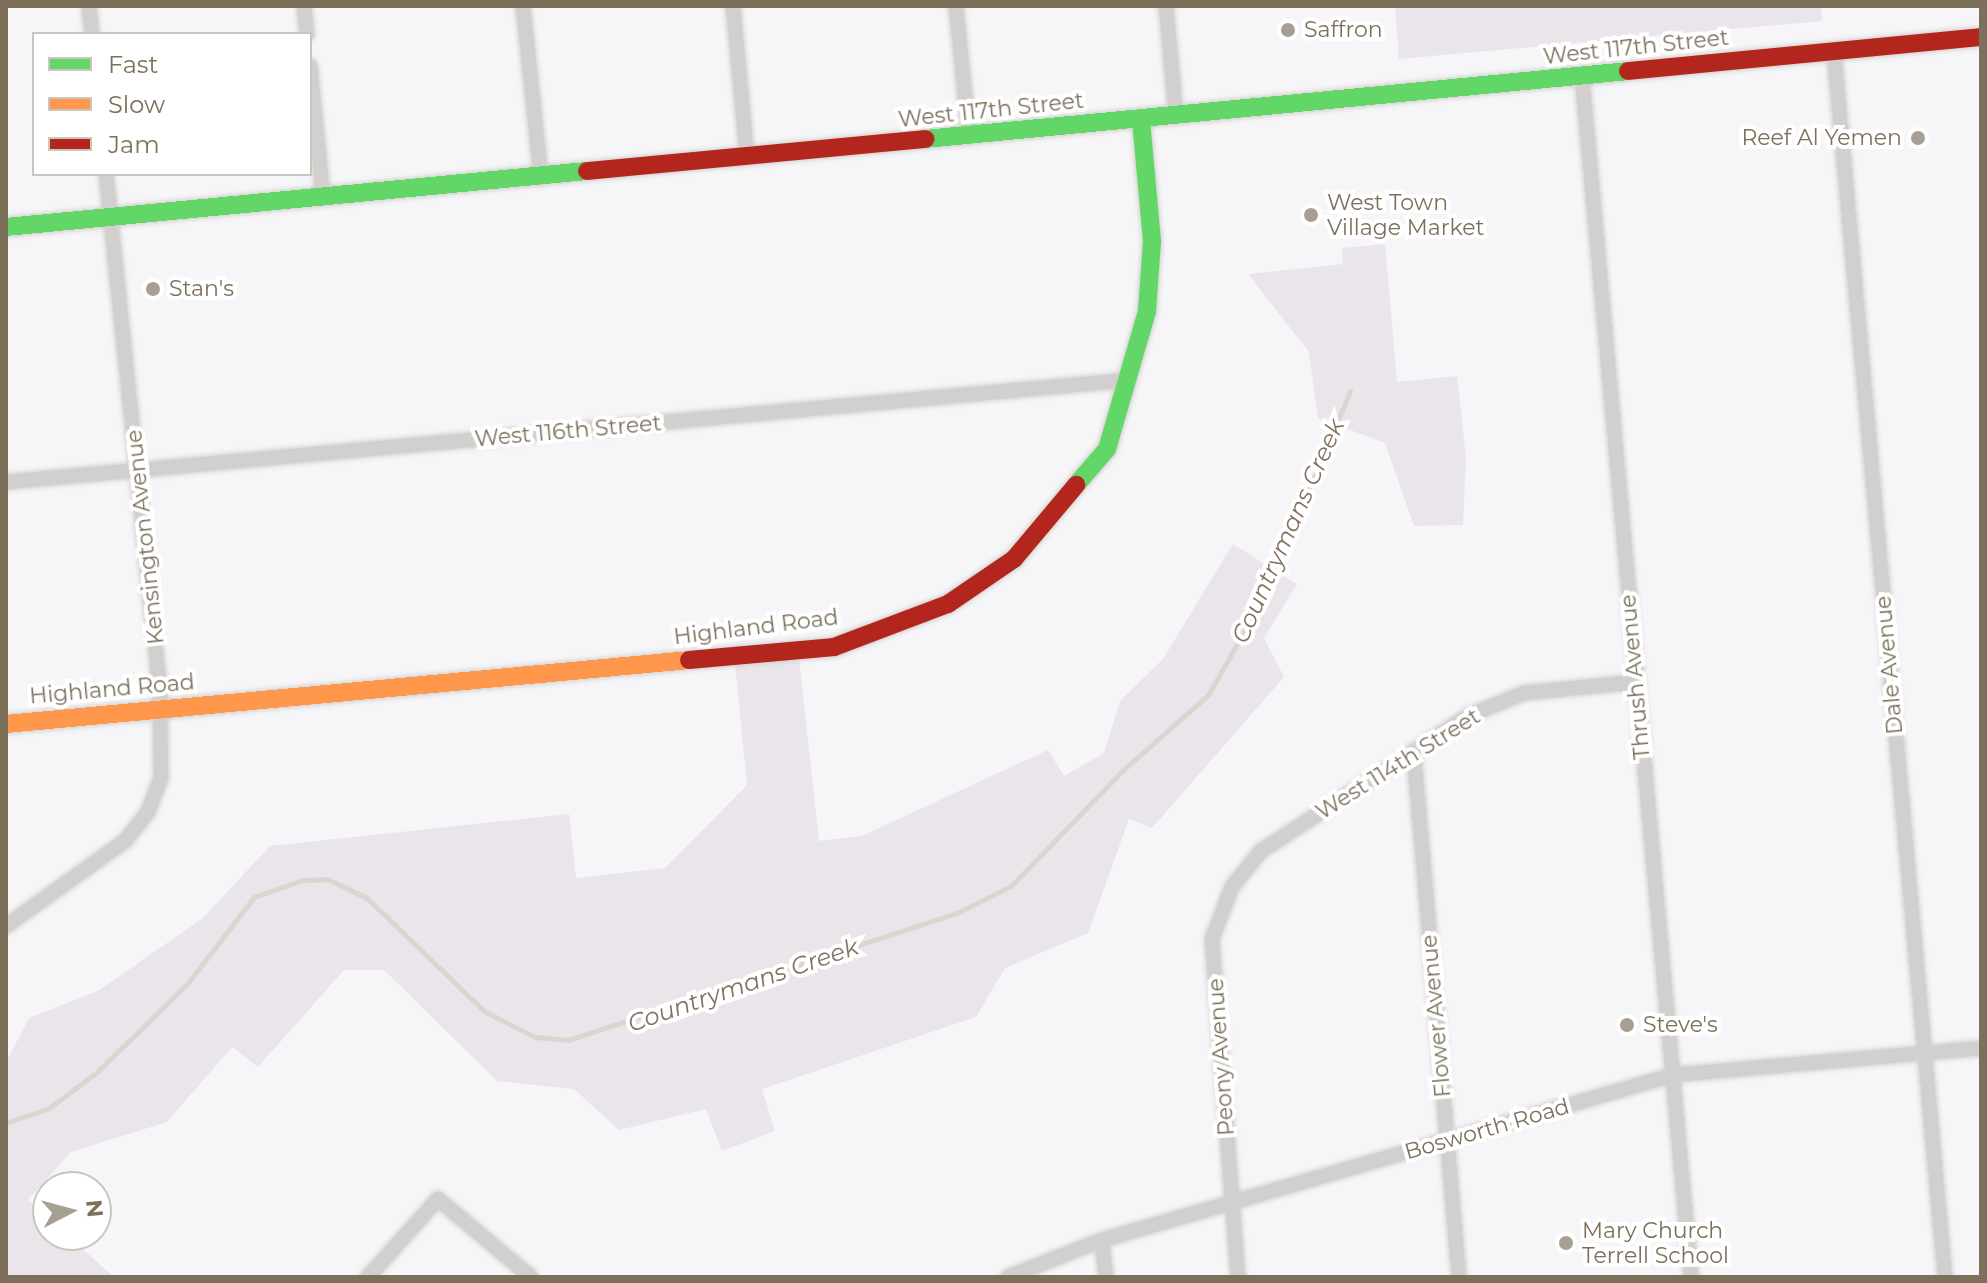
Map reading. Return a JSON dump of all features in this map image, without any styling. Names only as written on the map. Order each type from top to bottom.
[{"type":"main road","name":"West 117th Street","points":[[6,227],[969,137],[1981,37]]},
{"type":"main road","name":"Highland Road","points":[[6,724],[834,647],[948,604],[1014,559],[1107,449],[1147,311],[1152,241],[1141,119]]},
{"type":"street","points":[[89,6],[92,32]]},
{"type":"street","points":[[304,6],[307,32]]},
{"type":"street","points":[[523,6],[541,178]]},
{"type":"street","points":[[733,6],[747,158]]},
{"type":"street","points":[[956,6],[969,137]]},
{"type":"street","points":[[1166,6],[1176,115]]},
{"type":"street","name":"Dale Avenue","points":[[1834,52],[1945,1277]]},
{"type":"street","name":"Thrush Avenue","points":[[1582,76],[1691,1277]]},
{"type":"street","points":[[312,86],[323,196]]},
{"type":"street","name":"Kensington Avenue","points":[[6,926],[126,840],[148,812],[161,778],[162,709],[106,176]]},
{"type":"street","name":"West 116th Street","points":[[6,482],[1129,380]]},
{"type":"street","name":"West 114th Street","points":[[1261,851],[1414,755],[1468,716],[1524,693],[1636,682]]},
{"type":"street","name":"Flower Avenue","points":[[1414,755],[1459,1277]]},
{"type":"street","name":"Peony Avenue","points":[[1238,1277],[1212,939],[1232,887],[1261,851]]},
{"type":"street","name":"Bosworth Road","points":[[1008,1277],[1102,1240],[1673,1075],[1981,1048]]},
{"type":"street","points":[[368,1277],[438,1199],[531,1277]]},
{"type":"street","points":[[1102,1240],[1106,1277]]},
{"type":"shaded area","points":[[1395,6],[1821,6],[1822,21],[1399,59]]},
{"type":"shaded area","points":[[1385,244],[1397,382],[1457,376],[1466,458],[1463,525],[1414,526],[1385,443],[1318,418],[1309,352],[1248,274],[1343,264],[1342,248]]},
{"type":"shaded area","points":[[1233,544],[1297,584],[1264,638],[1284,677],[1152,828],[1129,819],[1088,933],[1005,968],[976,1017],[762,1089],[775,1131],[722,1151],[706,1109],[619,1130],[574,1089],[497,1081],[384,970],[344,970],[258,1067],[232,1047],[167,1122],[71,1152],[54,1171],[32,1171],[32,1196],[28,1200],[32,1204],[32,1251],[85,1251],[114,1277],[6,1277],[6,1062],[29,1018],[98,991],[203,918],[270,846],[569,814],[576,878],[665,868],[747,785],[735,665],[799,658],[819,841],[862,836],[1048,750],[1064,776],[1104,753],[1120,701],[1163,659]]},
{"type":"waterway","name":"Countrymans Creek","points":[[6,1123],[49,1108],[97,1072],[188,983],[254,897],[303,880],[327,879],[367,898],[484,1011],[535,1037],[568,1040],[959,912],[1011,886],[1122,771],[1208,695],[1261,602],[1350,391]]},
{"type":"traffic: fast","points":[[925,139],[1628,71]]},
{"type":"traffic: fast","points":[[1076,485],[1107,449],[1147,311],[1152,241],[1141,119]]},
{"type":"traffic: fast","points":[[6,227],[587,171]]},
{"type":"traffic: slow","points":[[6,724],[689,660]]},
{"type":"traffic: jam","points":[[1628,71],[1981,37]]},
{"type":"traffic: jam","points":[[587,171],[925,139]]},
{"type":"traffic: jam","points":[[689,660],[834,647],[948,604],[1014,559],[1076,485]]},
{"type":"place","name":"Saffron","points":[[1288,30]]},
{"type":"place","name":"Reef Al Yemen","points":[[1918,138]]},
{"type":"place","name":"West Town Village Market","points":[[1311,215]]},
{"type":"place","name":"Stan's","points":[[153,289]]},
{"type":"place","name":"Steve's","points":[[1627,1025]]},
{"type":"place","name":"Mary Church Terrell School","points":[[1566,1243]]}]
